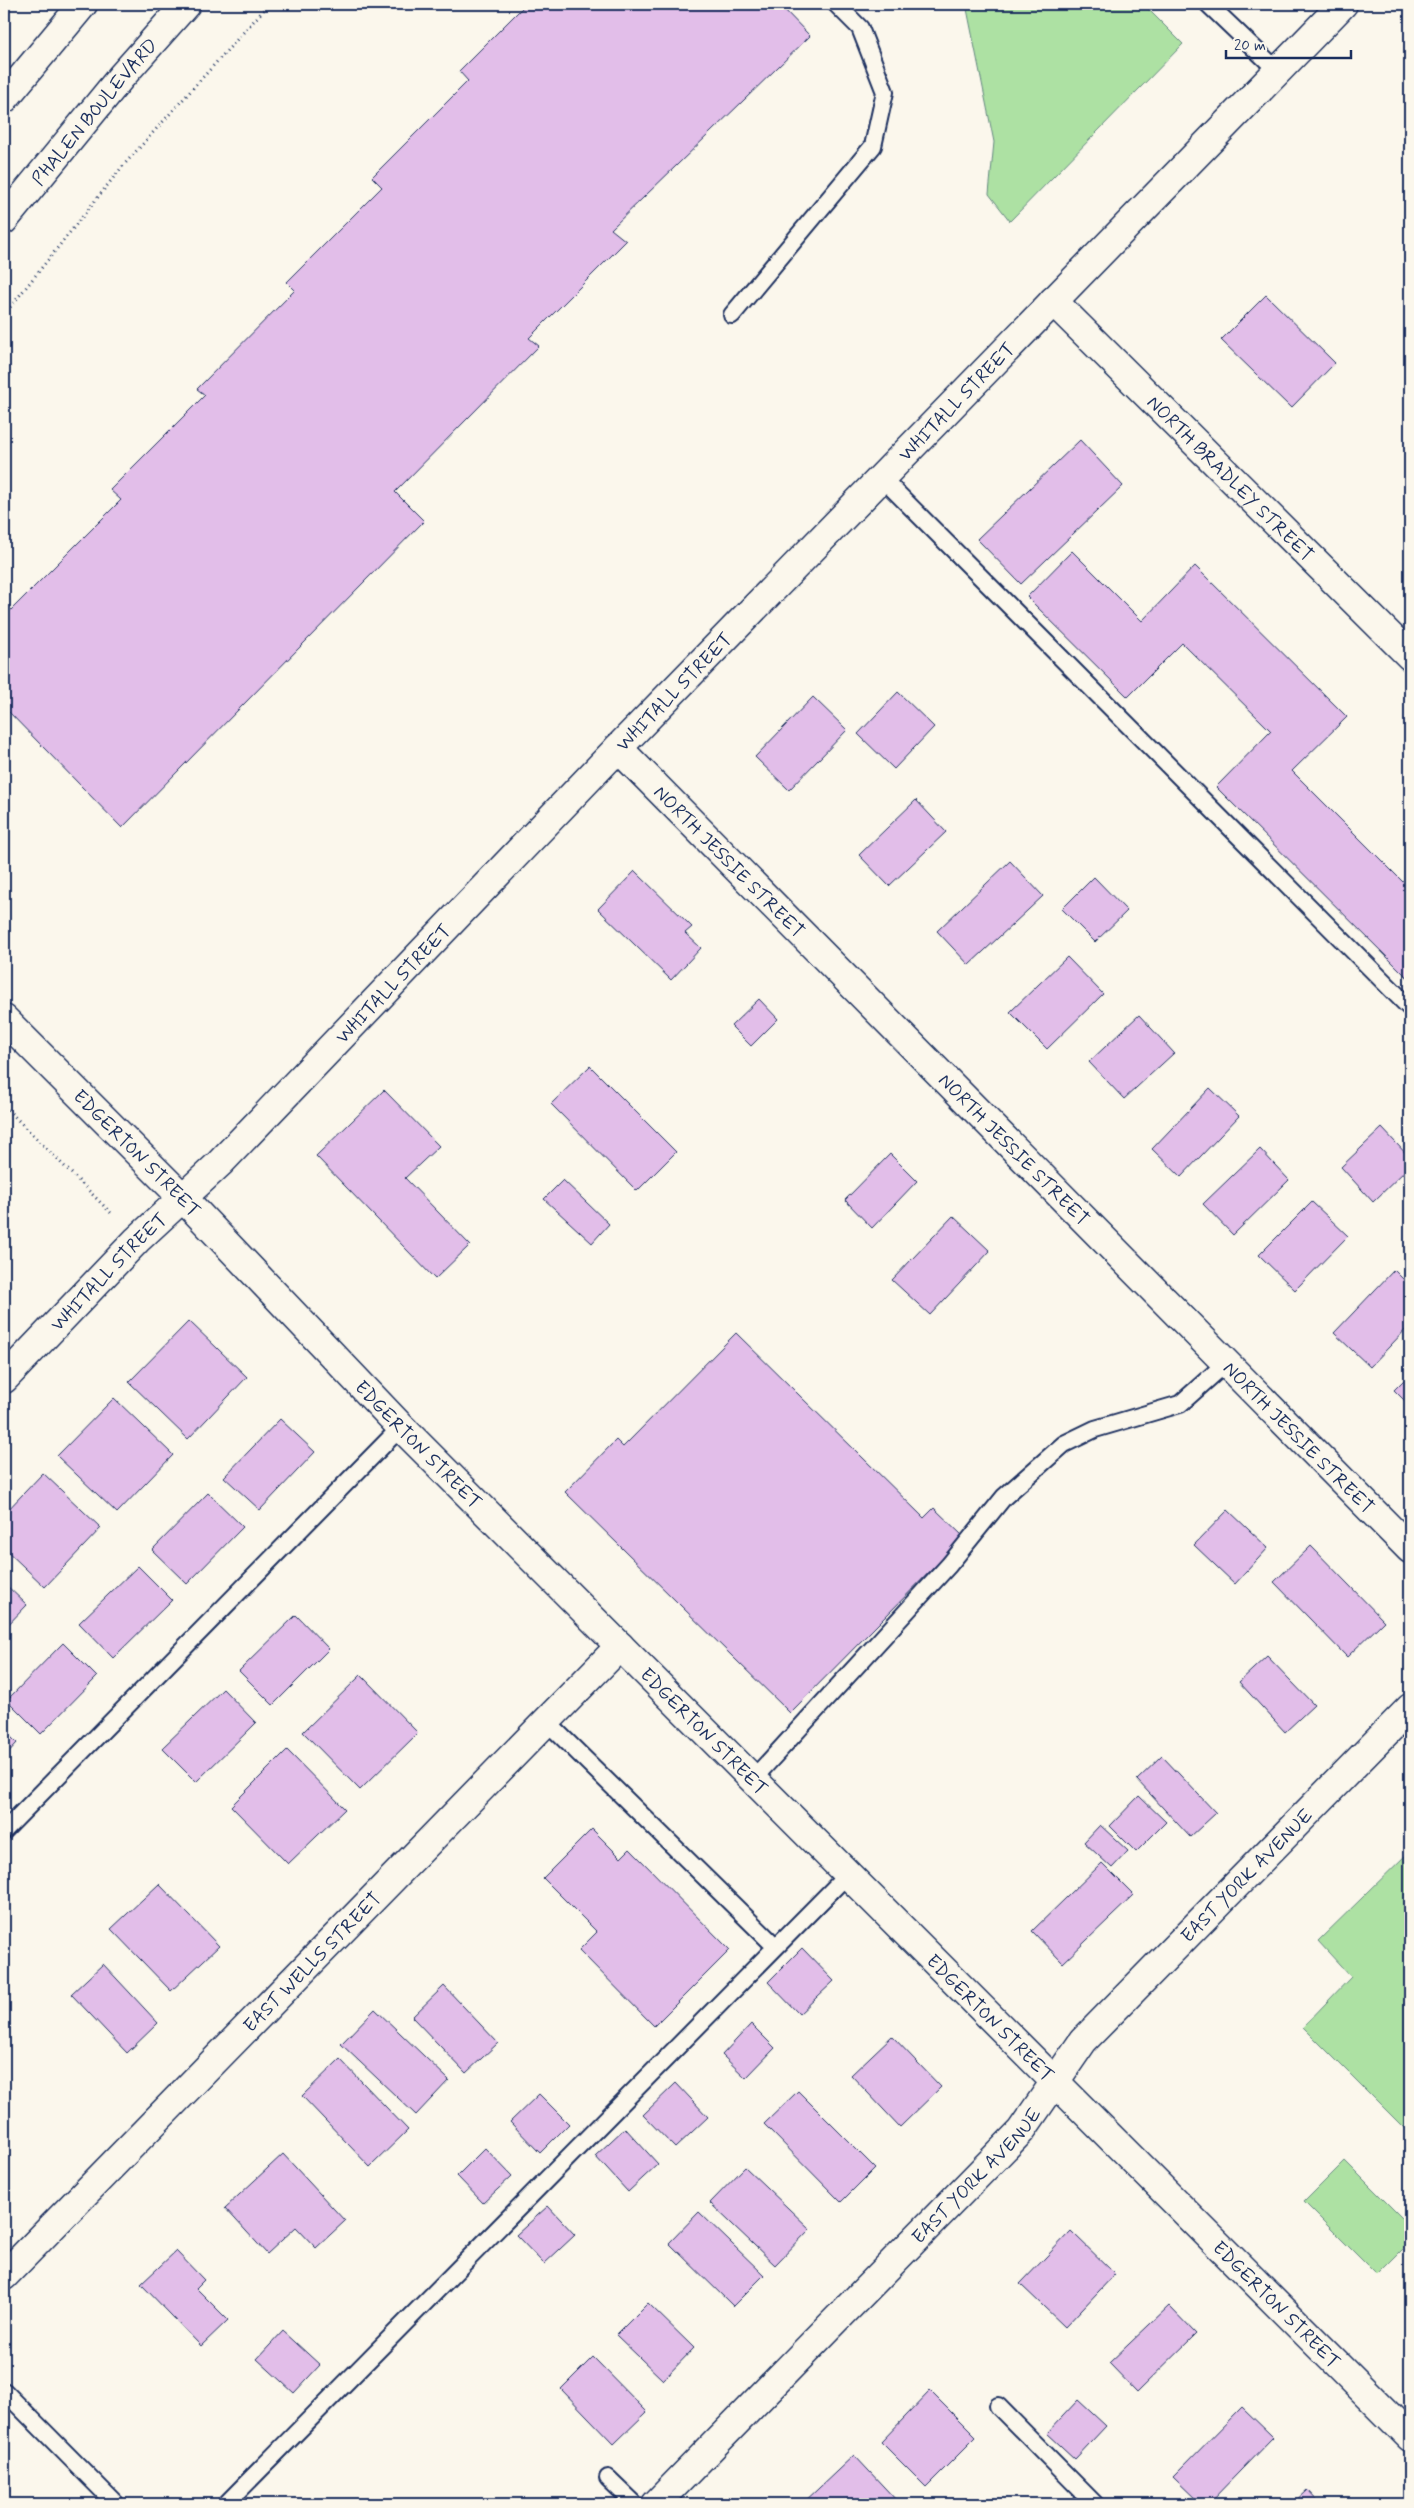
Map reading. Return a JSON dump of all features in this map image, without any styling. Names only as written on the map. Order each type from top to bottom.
[{"type":"street","points":[[4,98],[83,4]]},
{"type":"street","name":"PHALEN BOULEVARD","points":[[4,220],[120,77],[186,4]]},
{"type":"street","name":"WHITALL STREET","points":[[4,1379],[137,1240],[220,1163],[618,748],[1343,4]]},
{"type":"street","name":"NORTH BRADLEY STREET","points":[[1053,301],[1410,656]]},
{"type":"street","name":"NORTH JESSIE STREET","points":[[618,748],[1410,1549]]},
{"type":"street","name":"EDGERTON STREET","points":[[4,1019],[182,1197],[401,1427],[1410,2438]]},
{"type":"street","name":"EAST WELLS STREET","points":[[4,2276],[620,1646]]},
{"type":"street","name":"EAST YORK AVENUE","points":[[656,2504],[1021,2131],[1083,2041],[1410,1708]]},
{"type":"lane","points":[[732,315],[872,146],[885,92],[860,28],[836,4]]},
{"type":"lane","points":[[1208,4],[1278,71]]},
{"type":"lane","points":[[882,478],[1410,1008]]},
{"type":"lane","points":[[754,1780],[949,1565],[1004,1497],[1064,1444],[1095,1430],[1180,1404],[1226,1363]]},
{"type":"lane","points":[[4,1831],[401,1427]]},
{"type":"lane","points":[[547,1722],[775,1946]]},
{"type":"lane","points":[[226,2504],[848,1874]]},
{"type":"lane","points":[[4,2391],[116,2504]]},
{"type":"lane","points":[[998,2406],[1095,2504]]},
{"type":"lane","points":[[608,2478],[635,2504]]},
{"type":"path","points":[[4,315],[122,168],[269,4]]},
{"type":"path","points":[[4,1106],[137,1240]]},
{"type":"green space","points":[[966,4],[1143,4],[1183,44],[1010,221],[989,194],[994,142]]},
{"type":"green space","points":[[1410,1851],[1410,2134],[1303,2027],[1351,1977],[1318,1941]]},
{"type":"green space","points":[[1345,2161],[1410,2226],[1410,2242],[1377,2275],[1304,2202]]},
{"type":"building","points":[[526,4],[779,4],[810,36],[611,229],[626,241],[529,338],[539,346],[395,492],[424,521],[122,828],[4,707],[4,617],[121,500],[110,490],[205,395],[197,389],[295,290],[287,282],[382,187],[372,177],[468,81],[459,71]]},
{"type":"building","points":[[1266,295],[1335,363],[1291,408],[1221,340]]},
{"type":"building","points":[[1080,440],[1123,486],[1021,584],[977,539]]},
{"type":"building","points":[[1072,551],[1142,621],[1195,566],[1347,717],[1292,771],[1410,889],[1410,980],[1216,787],[1271,731],[1182,643],[1128,697],[1027,597]]},
{"type":"building","points":[[898,692],[934,727],[894,769],[858,734]]},
{"type":"building","points":[[813,697],[847,730],[789,790],[755,757]]},
{"type":"building","points":[[916,800],[946,832],[889,886],[859,855]]},
{"type":"building","points":[[1010,861],[1043,896],[969,965],[937,931]]},
{"type":"building","points":[[635,871],[692,927],[685,933],[701,948],[671,980],[598,909]]},
{"type":"building","points":[[1094,877],[1127,911],[1095,942],[1062,909]]},
{"type":"building","points":[[1067,957],[1103,994],[1047,1049],[1010,1012]]},
{"type":"building","points":[[759,999],[778,1019],[751,1046],[731,1026]]},
{"type":"building","points":[[1139,1015],[1174,1053],[1124,1099],[1089,1062]]},
{"type":"building","points":[[590,1066],[676,1152],[637,1191],[551,1104]]},
{"type":"building","points":[[1210,1088],[1239,1116],[1181,1177],[1152,1149]]},
{"type":"building","points":[[384,1090],[439,1146],[405,1178],[470,1245],[435,1279],[316,1156]]},
{"type":"building","points":[[1382,1128],[1410,1158],[1410,1166],[1373,1202],[1341,1167]]},
{"type":"building","points":[[1260,1149],[1289,1180],[1233,1235],[1203,1204]]},
{"type":"building","points":[[890,1154],[917,1181],[872,1228],[845,1200]]},
{"type":"building","points":[[563,1180],[609,1224],[592,1243],[544,1199]]},
{"type":"building","points":[[1312,1202],[1348,1236],[1295,1290],[1259,1255]]},
{"type":"building","points":[[953,1216],[990,1251],[930,1315],[892,1280]]},
{"type":"building","points":[[1394,1270],[1410,1286],[1410,1325],[1370,1367],[1334,1333]]},
{"type":"building","points":[[189,1321],[247,1377],[188,1439],[129,1382]]},
{"type":"building","points":[[736,1333],[924,1518],[934,1508],[964,1537],[790,1713],[565,1492],[616,1440],[623,1447]]},
{"type":"building","points":[[1410,1374],[1410,1406],[1394,1390]]},
{"type":"building","points":[[114,1398],[173,1455],[117,1513],[57,1456]]},
{"type":"building","points":[[280,1419],[315,1452],[260,1510],[224,1477]]},
{"type":"building","points":[[43,1473],[101,1528],[45,1587],[4,1548],[4,1514]]},
{"type":"building","points":[[208,1493],[243,1527],[187,1584],[152,1550]]},
{"type":"building","points":[[1228,1510],[1268,1548],[1235,1584],[1194,1545]]},
{"type":"building","points":[[1311,1546],[1384,1621],[1347,1657],[1274,1582]]},
{"type":"building","points":[[138,1566],[172,1600],[113,1658],[79,1623]]},
{"type":"building","points":[[4,1583],[27,1605],[4,1629]]},
{"type":"building","points":[[296,1615],[329,1649],[273,1705],[239,1671]]},
{"type":"building","points":[[63,1643],[97,1677],[41,1734],[7,1700]]},
{"type":"building","points":[[1267,1656],[1314,1705],[1285,1732],[1239,1682]]},
{"type":"building","points":[[361,1675],[418,1733],[360,1790],[303,1732]]},
{"type":"building","points":[[223,1689],[256,1723],[196,1782],[162,1748]]},
{"type":"building","points":[[4,1730],[17,1743],[4,1757]]},
{"type":"building","points":[[287,1750],[345,1809],[288,1864],[231,1806]]},
{"type":"building","points":[[1162,1756],[1216,1813],[1190,1837],[1137,1780]]},
{"type":"building","points":[[1139,1796],[1166,1822],[1136,1852],[1110,1826]]},
{"type":"building","points":[[1100,1825],[1128,1851],[1112,1868],[1084,1842]]},
{"type":"building","points":[[592,1829],[621,1858],[630,1849],[730,1950],[654,2026],[579,1950],[597,1932],[543,1878]]},
{"type":"building","points":[[1102,1863],[1134,1895],[1063,1963],[1032,1931]]},
{"type":"building","points":[[159,1884],[219,1946],[171,1991],[111,1929]]},
{"type":"building","points":[[802,1948],[834,1981],[799,2014],[768,1982]]},
{"type":"building","points":[[103,1964],[158,2023],[127,2053],[71,1994]]},
{"type":"building","points":[[444,1986],[498,2043],[466,2073],[412,2017]]},
{"type":"building","points":[[375,2009],[449,2080],[416,2115],[341,2044]]},
{"type":"building","points":[[751,2024],[775,2048],[746,2078],[722,2055]]},
{"type":"building","points":[[892,2036],[941,2087],[900,2127],[851,2075]]},
{"type":"building","points":[[340,2059],[408,2130],[370,2167],[302,2096]]},
{"type":"building","points":[[676,2083],[708,2117],[675,2148],[643,2115]]},
{"type":"building","points":[[798,2091],[875,2168],[841,2202],[764,2124]]},
{"type":"building","points":[[539,2094],[569,2124],[540,2153],[510,2122]]},
{"type":"building","points":[[625,2128],[658,2164],[628,2192],[595,2156]]},
{"type":"building","points":[[485,2148],[512,2176],[483,2203],[457,2176]]},
{"type":"building","points":[[283,2154],[345,2221],[316,2248],[296,2227],[267,2254],[225,2208]]},
{"type":"building","points":[[745,2167],[810,2229],[775,2265],[710,2203]]},
{"type":"building","points":[[548,2206],[575,2235],[544,2264],[516,2235]]},
{"type":"building","points":[[699,2212],[764,2275],[733,2306],[669,2243]]},
{"type":"building","points":[[1071,2231],[1115,2274],[1065,2327],[1020,2284]]},
{"type":"building","points":[[176,2251],[204,2280],[196,2288],[228,2320],[201,2346],[141,2284]]},
{"type":"building","points":[[648,2303],[694,2348],[663,2380],[616,2335]]},
{"type":"building","points":[[1169,2306],[1196,2334],[1137,2392],[1109,2363]]},
{"type":"building","points":[[283,2331],[320,2365],[294,2393],[257,2359]]},
{"type":"building","points":[[593,2357],[647,2412],[614,2444],[561,2389]]},
{"type":"building","points":[[930,2391],[976,2437],[926,2487],[881,2442]]},
{"type":"building","points":[[1078,2400],[1106,2426],[1075,2459],[1047,2433]]},
{"type":"building","points":[[1242,2407],[1273,2437],[1208,2504],[1201,2504],[1173,2477]]},
{"type":"building","points":[[854,2455],[898,2502],[895,2504],[802,2504]]},
{"type":"building","points":[[4,2484],[10,2491],[4,2497]]},
{"type":"building","points":[[1307,2490],[1320,2504],[1292,2504]]}]
